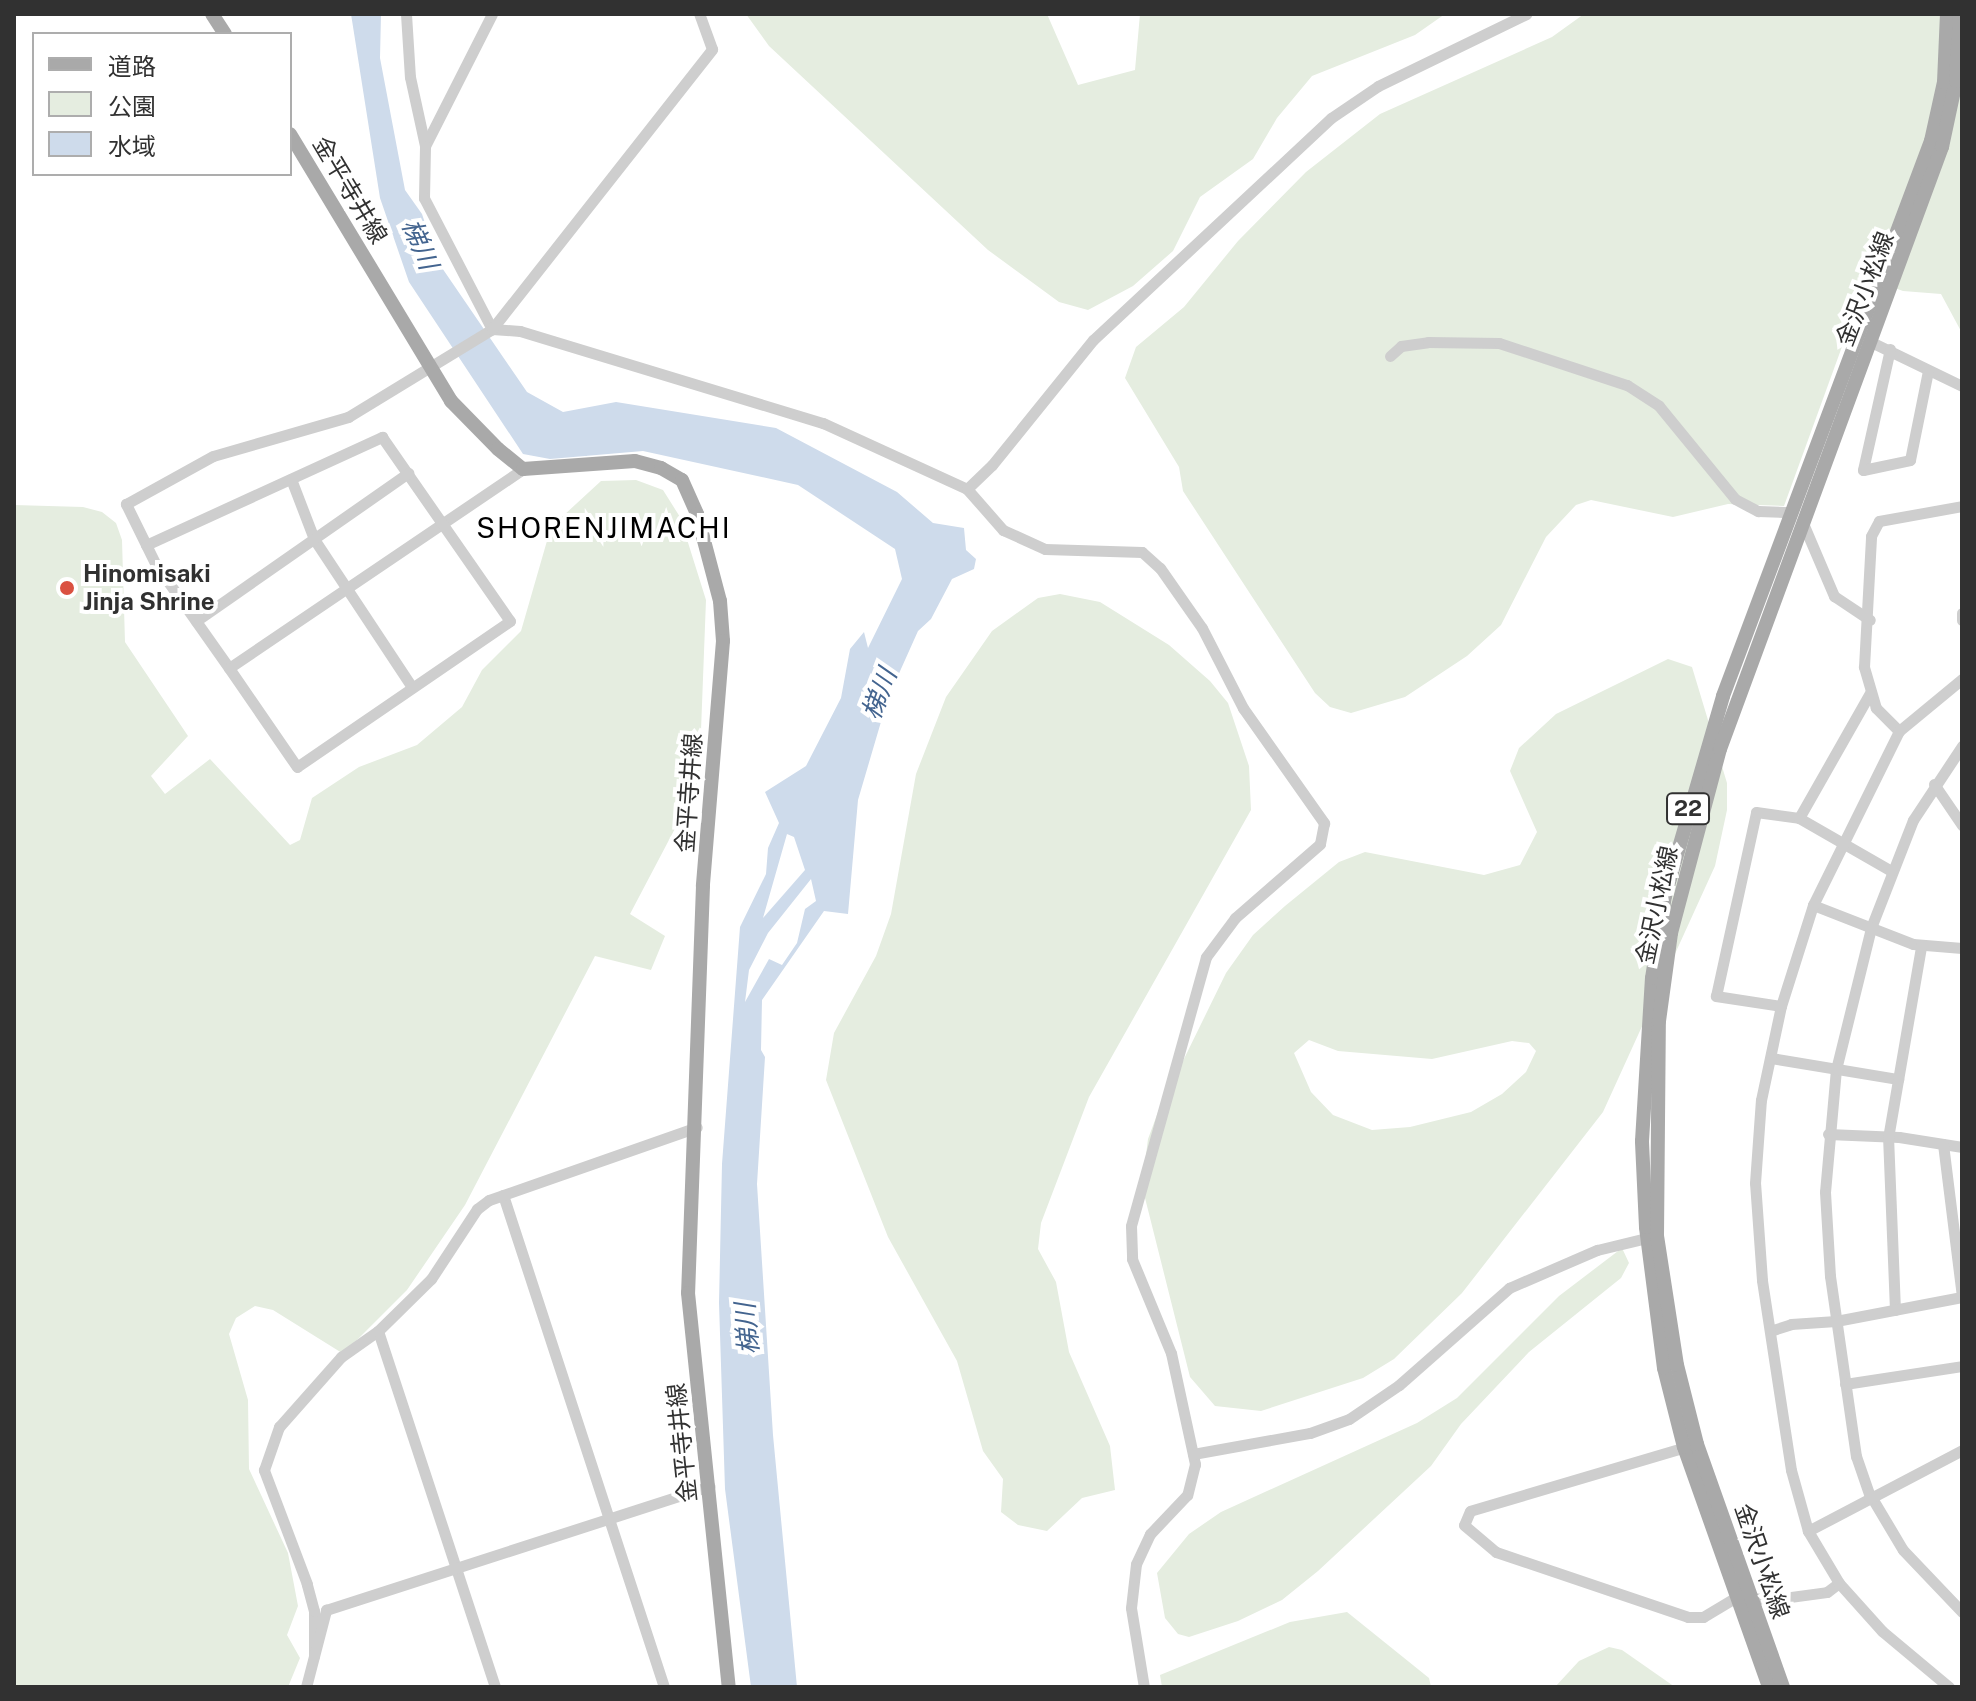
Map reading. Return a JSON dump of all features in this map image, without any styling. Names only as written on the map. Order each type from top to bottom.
[{"type":"main road","points":[[212,14],[224,32]]},
{"type":"main road","name":"金沢小松線","points":[[1769,1687],[1735,1598],[1691,1445],[1652,1236],[1655,1104],[1671,933],[1720,749],[1796,517],[1931,141],[1944,82],[1947,14]]},
{"type":"main road","name":"金沢小松線","points":[[1796,517],[1869,341],[1942,147],[1956,81],[1960,14]]},
{"type":"main road","name":"金平寺井線","points":[[292,137],[433,361],[451,401],[523,469],[635,461],[682,480],[716,586],[723,641],[703,886],[697,1127],[688,1293],[729,1687]]},
{"type":"main road","name":"金沢小松線","points":[[1691,1445],[1754,1602],[1783,1687]]},
{"type":"street","points":[[406,14],[410,77],[425,146],[424,198],[492,329]]},
{"type":"street","points":[[425,146],[492,14]]},
{"type":"street","points":[[146,545],[382,437],[510,621],[297,767],[146,545],[126,504],[213,456],[348,417],[433,361],[492,329],[712,49],[699,14]]},
{"type":"street","points":[[967,489],[992,465],[1093,340],[1331,118],[1378,86],[1526,14]]},
{"type":"street","points":[[492,329],[520,331],[823,423],[967,489],[1003,530],[1045,549],[1142,552],[1160,568],[1202,628],[1243,708],[1324,823],[1320,844],[1235,918],[1206,957],[1131,1226],[1132,1259],[1171,1353],[1193,1454],[1187,1495],[1150,1534],[1136,1564],[1131,1608],[1144,1687]]},
{"type":"street","points":[[1869,341],[1962,386]]},
{"type":"street","points":[[1390,356],[1401,346],[1428,342],[1499,343],[1627,385],[1659,406],[1735,499],[1758,511],[1796,517],[1834,596],[1870,620]]},
{"type":"street","points":[[1890,349],[1863,470],[1910,460],[1928,371]]},
{"type":"street","points":[[229,668],[445,526],[523,469]]},
{"type":"street","points":[[196,621],[408,473]]},
{"type":"street","points":[[291,479],[314,539],[412,687]]},
{"type":"street","points":[[1899,731],[1876,708],[1870,693],[1862,639],[1870,620],[1871,536],[1879,521],[1962,506]]},
{"type":"street","points":[[1962,613],[1962,620]]},
{"type":"street","points":[[1949,1687],[1882,1631],[1839,1583],[1808,1531],[1791,1470],[1770,1331],[1755,1183],[1761,1100],[1781,1006],[1813,905],[1899,731],[1962,679]]},
{"type":"street","points":[[1799,818],[1870,693]]},
{"type":"street","points":[[1961,1611],[1921,1573],[1873,1500],[1856,1456],[1836,1321],[1825,1192],[1836,1069],[1871,928],[1891,871],[1934,784],[1962,746]]},
{"type":"street","points":[[1934,784],[1962,825]]},
{"type":"street","points":[[1781,1006],[1716,996],[1756,812],[1799,818],[1891,871]]},
{"type":"street","points":[[1813,905],[1921,946],[1962,948]]},
{"type":"street","points":[[1895,1310],[1888,1138],[1921,946]]},
{"type":"street","points":[[1771,1058],[1898,1079]]},
{"type":"street","points":[[314,1656],[314,1611],[307,1584],[264,1470],[279,1427],[304,1395],[378,1331],[449,1257],[477,1209],[503,1195],[697,1127]]},
{"type":"street","points":[[1828,1134],[1962,1147]]},
{"type":"street","points":[[1770,1331],[1791,1324],[1836,1321],[1962,1297],[1943,1144]]},
{"type":"street","points":[[503,1195],[664,1687]]},
{"type":"street","points":[[1948,1202],[1962,1206]]},
{"type":"street","points":[[1193,1454],[1310,1433],[1349,1419],[1399,1385],[1455,1330],[1509,1288],[1582,1255],[1652,1236]]},
{"type":"street","points":[[378,1331],[495,1687]]},
{"type":"street","points":[[1845,1384],[1962,1366]]},
{"type":"street","points":[[1691,1445],[1470,1511],[1464,1525],[1496,1552],[1688,1617],[1703,1617],[1735,1598],[1754,1602],[1827,1592],[1839,1583]]},
{"type":"street","points":[[1808,1531],[1873,1500],[1962,1450]]},
{"type":"street","points":[[306,1687],[326,1610],[709,1486]]},
{"type":"green space","points":[[746,14],[1047,14],[1078,85],[1135,70],[1140,14],[1445,14],[1415,35],[1312,76],[1277,118],[1253,159],[1200,197],[1173,251],[1133,286],[1088,310],[1059,302],[988,250],[769,46]]},
{"type":"green space","points":[[1584,14],[1962,14],[1962,333],[1941,294],[1903,291],[1867,278],[1784,506],[1728,504],[1673,517],[1591,500],[1576,505],[1546,537],[1501,625],[1467,656],[1405,697],[1351,713],[1330,707],[1315,693],[1183,491],[1179,467],[1125,378],[1136,347],[1184,307],[1238,241],[1306,172],[1380,114],[1552,37]]},
{"type":"green space","points":[[636,480],[663,490],[680,517],[706,600],[699,783],[630,914],[665,936],[651,970],[595,956],[465,1205],[407,1290],[342,1353],[273,1310],[255,1306],[236,1318],[229,1334],[248,1400],[249,1469],[288,1553],[298,1606],[287,1635],[300,1658],[288,1687],[14,1687],[14,505],[83,507],[102,512],[116,523],[122,540],[125,642],[188,736],[151,776],[165,794],[210,759],[290,845],[300,840],[312,798],[359,767],[417,745],[462,707],[482,670],[521,631],[551,527],[601,481]]},
{"type":"green space","points":[[1060,594],[1100,602],[1169,645],[1210,681],[1228,703],[1249,766],[1251,810],[1089,1097],[1041,1223],[1038,1249],[1056,1282],[1069,1352],[1110,1446],[1115,1490],[1082,1498],[1047,1531],[1018,1525],[1001,1512],[1003,1479],[983,1451],[957,1361],[888,1237],[826,1080],[834,1033],[876,956],[891,914],[916,774],[946,697],[992,631],[1038,598]]},
{"type":"green space","points":[[1668,659],[1692,667],[1727,783],[1727,810],[1715,866],[1603,1112],[1462,1293],[1394,1359],[1363,1378],[1261,1411],[1215,1406],[1190,1377],[1142,1186],[1148,1139],[1158,1112],[1226,973],[1253,935],[1285,906],[1339,862],[1365,852],[1484,875],[1520,865],[1537,832],[1510,771],[1519,748],[1556,714]],"holes":[[[1309,1040],[1338,1051],[1432,1059],[1512,1041],[1529,1043],[1536,1051],[1526,1072],[1502,1094],[1471,1112],[1410,1127],[1372,1130],[1333,1115],[1311,1092],[1294,1053]]]},
{"type":"green space","points":[[1622,1248],[1629,1263],[1621,1278],[1529,1352],[1461,1424],[1431,1466],[1318,1571],[1282,1600],[1238,1621],[1189,1637],[1178,1634],[1165,1618],[1157,1573],[1189,1534],[1221,1512],[1417,1423],[1457,1398],[1559,1296]]},
{"type":"green space","points":[[1347,1612],[1429,1678],[1431,1687],[1162,1687],[1160,1675],[1290,1622]]},
{"type":"green space","points":[[1609,1647],[1622,1650],[1675,1687],[1555,1687],[1579,1661]]},
{"type":"water","name":"梯川","points":[[351,14],[381,14],[380,58],[405,190],[422,214],[438,262],[527,392],[563,412],[616,402],[776,428],[897,492],[933,523],[964,528],[966,550],[976,559],[974,569],[952,579],[931,619],[918,631],[888,698],[858,800],[848,914],[824,911],[762,1000],[761,1050],[765,1057],[757,1184],[773,1435],[797,1687],[751,1687],[725,1489],[719,1303],[722,1164],[740,927],[766,874],[768,848],[779,823],[765,792],[806,766],[841,698],[850,649],[864,632],[868,648],[902,579],[895,549],[798,485],[643,451],[550,459],[523,454],[409,282],[380,198]],"holes":[[[787,834],[794,837],[805,870],[763,918]],[[811,879],[816,901],[805,909],[797,943],[782,965],[769,959],[745,1002],[749,970],[768,933]]]},
{"type":"place","name":"Hinomisaki Jinja Shrine","points":[[67,588]]},
{"type":"district","name":"SHORENJIMACHI","points":[[604,528]]}]
